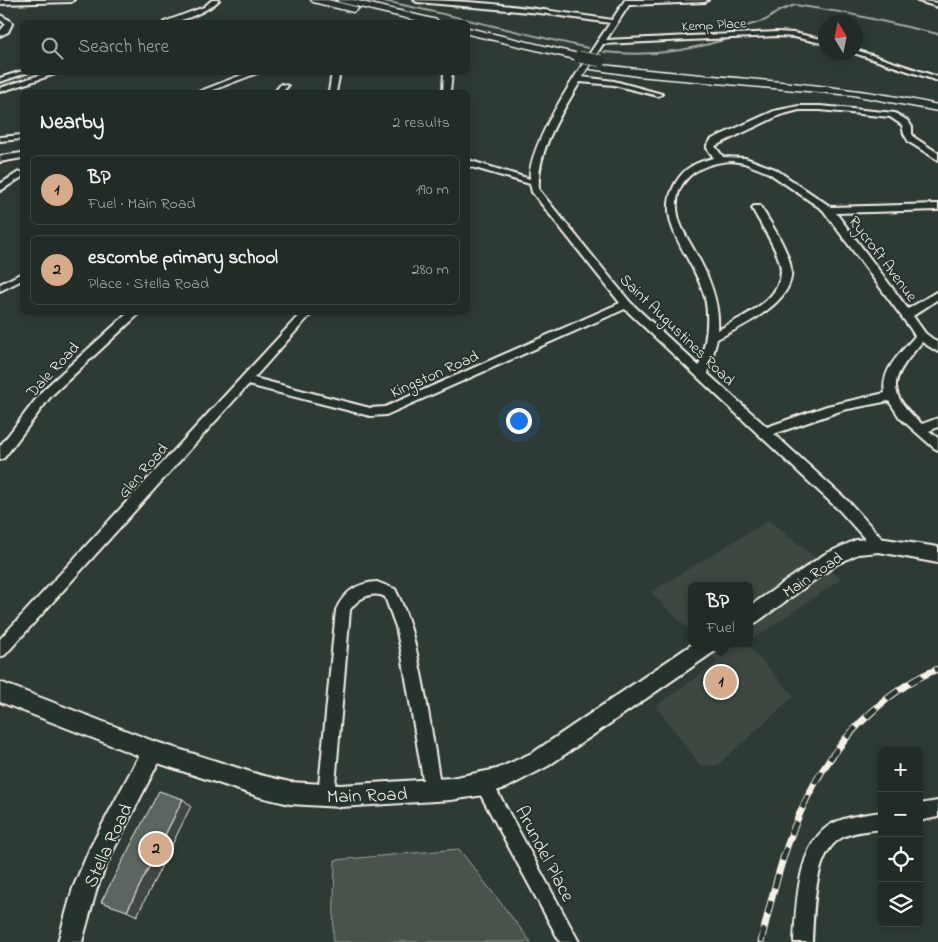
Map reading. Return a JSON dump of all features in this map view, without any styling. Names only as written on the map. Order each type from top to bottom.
[{"type":"highway","points":[[316,0],[400,20]]},
{"type":"highway","points":[[342,0],[425,20]]},
{"type":"highway","points":[[470,32],[576,60]]},
{"type":"highway","points":[[470,38],[654,76],[828,88],[894,98],[938,108]]},
{"type":"highway","points":[[598,64],[822,80],[872,86],[938,100]]},
{"type":"main road","name":"Main Road","points":[[753,614],[843,552],[856,547],[879,545],[938,555]]},
{"type":"main road","name":"Main Road","points":[[0,692],[153,751],[260,786],[290,793],[326,796],[384,795],[484,784],[508,776],[541,759],[705,647]]},
{"type":"main road","name":"Stella Road","points":[[70,942],[86,888],[98,856],[153,751]]},
{"type":"street","points":[[0,2],[71,0]]},
{"type":"street","points":[[173,20],[206,8],[216,0]]},
{"type":"street","points":[[417,0],[540,11],[613,22]]},
{"type":"street","points":[[470,164],[532,182],[534,169],[545,142],[577,79],[628,2],[705,0]]},
{"type":"street","points":[[920,0],[938,5]]},
{"type":"street","points":[[0,17],[9,22],[6,30],[0,34]]},
{"type":"street","name":"Kemp Place","points":[[602,42],[777,34],[794,35],[818,40]]},
{"type":"street","points":[[863,54],[938,80]]},
{"type":"street","points":[[0,80],[20,74]]},
{"type":"street","points":[[0,90],[48,75]]},
{"type":"street","points":[[208,90],[249,75]]},
{"type":"street","points":[[333,90],[336,75]]},
{"type":"street","points":[[447,75],[447,90]]},
{"type":"street","points":[[577,79],[614,83],[658,94]]},
{"type":"street","points":[[280,90],[284,86]]},
{"type":"street","points":[[720,159],[711,148],[711,144],[715,141],[759,120],[790,110],[808,108],[881,113],[900,119],[908,128],[908,134],[912,140],[938,157]]},
{"type":"street","points":[[0,139],[20,137]]},
{"type":"street","points":[[0,159],[20,156]]},
{"type":"street","points":[[702,375],[712,337],[714,318],[708,286],[679,233],[672,212],[675,192],[681,180],[690,169],[710,160],[720,159]]},
{"type":"street","name":"Rycroft Avenue","points":[[720,159],[743,161],[773,171],[828,210],[921,336]]},
{"type":"street","points":[[0,188],[20,175]]},
{"type":"street","name":"Saint Augustines Road","points":[[532,182],[545,203],[626,304],[845,507],[879,545]]},
{"type":"street","points":[[828,210],[938,207]]},
{"type":"street","points":[[712,337],[771,302],[781,292],[786,282],[786,265],[756,208]]},
{"type":"street","points":[[0,288],[20,277]]},
{"type":"street","points":[[907,315],[938,294]]},
{"type":"street","name":"Kingston Road","points":[[246,380],[370,412],[386,411],[626,304]]},
{"type":"street","name":"Dale Road","points":[[0,456],[48,393],[133,315]]},
{"type":"street","name":"Glen Road","points":[[0,650],[305,315]]},
{"type":"street","points":[[938,348],[921,336],[892,374],[889,383],[891,397],[905,415],[938,445]]},
{"type":"street","points":[[765,433],[826,410],[862,401],[891,397]]},
{"type":"street","points":[[921,429],[938,422]]},
{"type":"street","points":[[326,796],[343,610],[346,602],[351,597],[359,592],[376,588],[386,590],[392,595],[404,628],[434,791]]},
{"type":"street","name":"Arundel Place","points":[[484,784],[570,942]]},
{"type":"street","points":[[923,812],[938,809]]},
{"type":"street","points":[[803,942],[809,881],[823,844],[834,833],[853,826],[878,821]]},
{"type":"shaded area","points":[[769,520],[841,579],[753,639],[753,582],[688,582],[688,629],[651,592]]},
{"type":"shaded area","points":[[705,647],[750,647],[794,696],[718,765],[701,766],[656,706],[718,662]]},
{"type":"shaded area","points":[[459,849],[531,942],[333,942],[335,860]]},
{"type":"building","points":[[159,791],[183,799],[127,911],[101,902]]},
{"type":"waterway","points":[[379,0],[469,20]]},
{"type":"waterway","points":[[732,33],[740,28],[766,20],[779,11],[795,5],[846,13],[938,34]]},
{"type":"waterway","points":[[470,20],[588,48]]},
{"type":"waterway","points":[[604,52],[651,54],[697,47],[727,39]]},
{"type":"railway","points":[[761,942],[787,846],[813,787],[829,760],[850,734],[881,704],[912,681],[938,669]]},
{"type":"place","name":"BP","points":[[721,682]]},
{"type":"place","name":"escombe primary school","points":[[156,849]]}]
